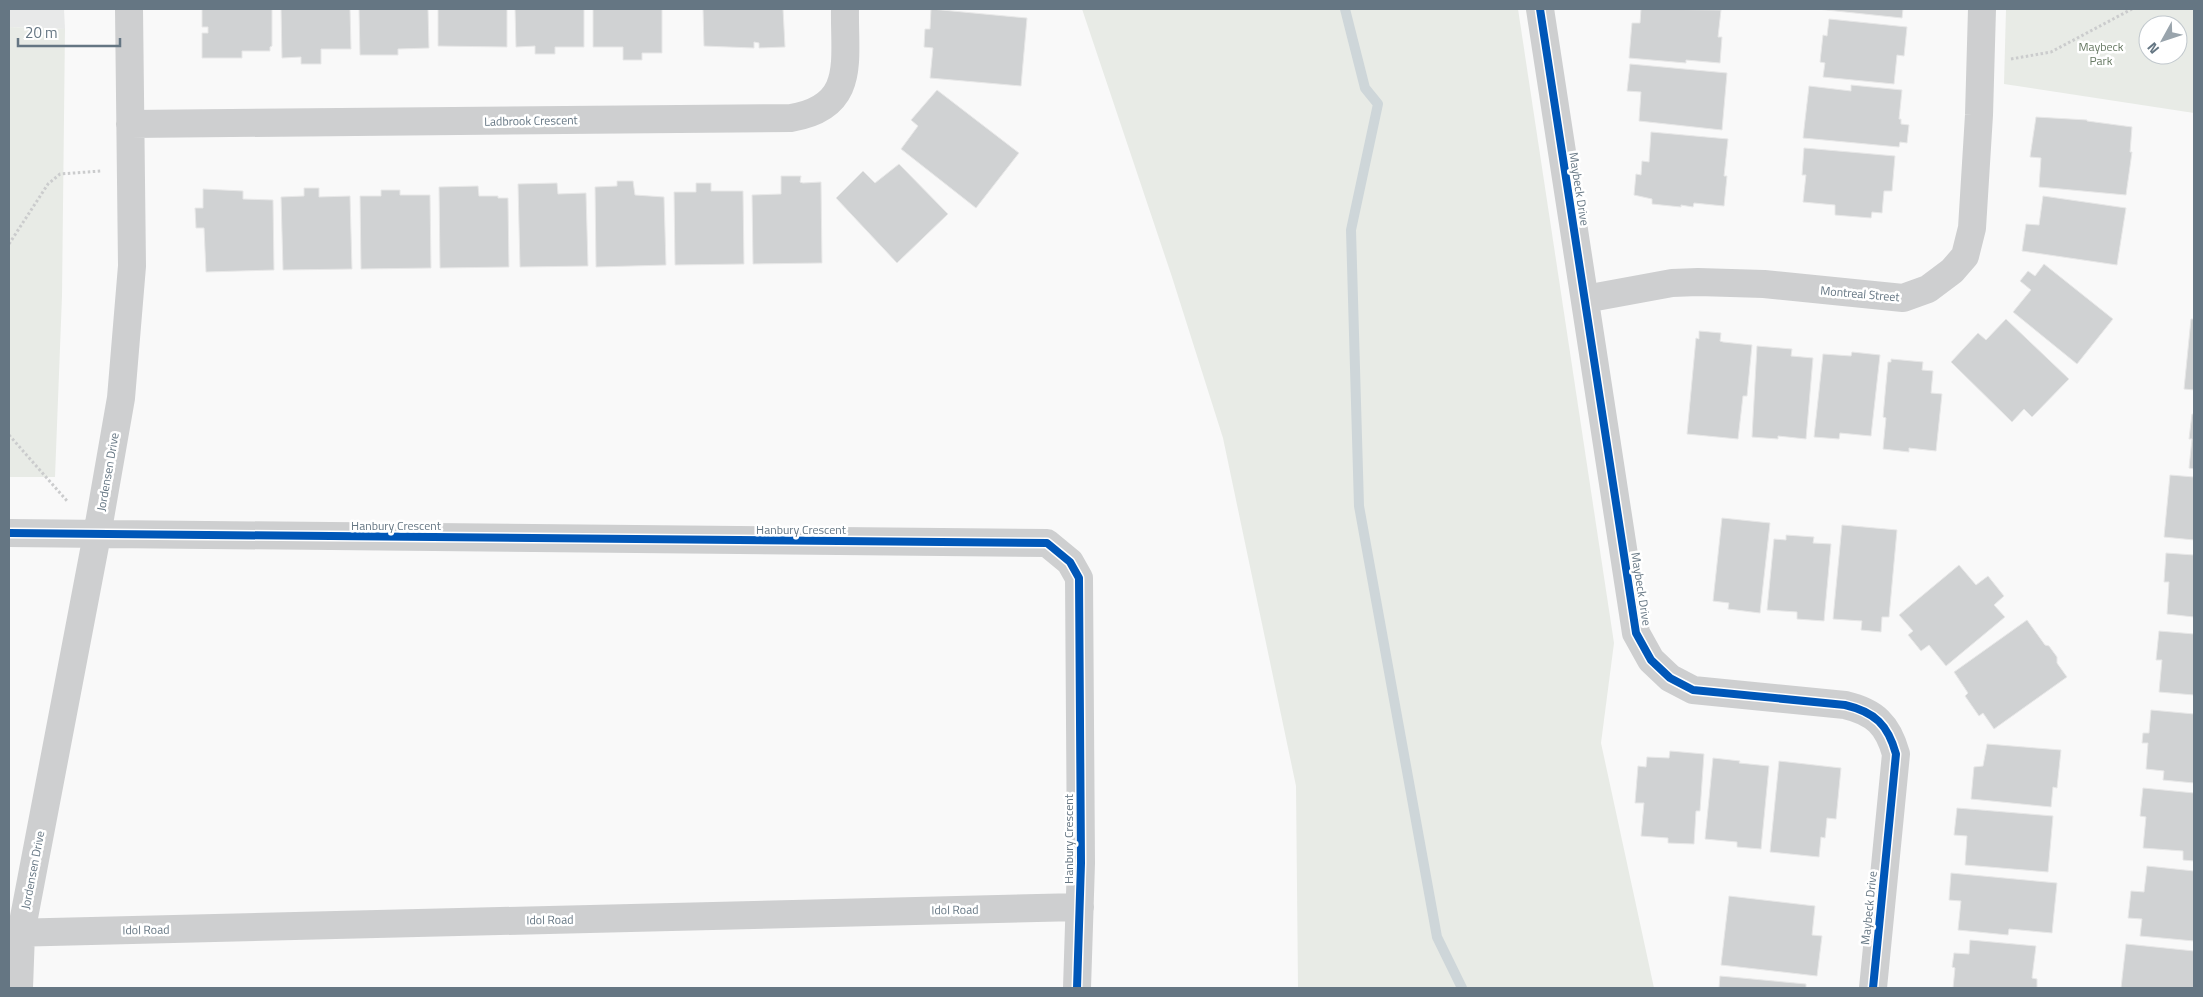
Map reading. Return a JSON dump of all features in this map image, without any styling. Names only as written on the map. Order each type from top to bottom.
[{"type":"street","name":"Jordensen Drive","points":[[19,988],[15,933],[98,535],[121,398],[132,266],[129,9]]},
{"type":"street","name":"Ladbrook Crescent","points":[[130,124],[791,118],[808,115],[824,107],[836,94],[844,79],[845,9]]},
{"type":"street","name":"Maybeck Drive","points":[[1540,9],[1636,633],[1651,660],[1670,678],[1693,690],[1854,707],[1875,717],[1892,739],[1896,754],[1873,988]]},
{"type":"street","name":"Montreal Street","points":[[1585,299],[1672,284],[1698,282],[1764,284],[1903,298],[1928,289],[1952,271],[1964,256],[1972,228],[1979,115],[1982,9]]},
{"type":"street","name":"Hanbury Crescent","points":[[9,533],[1047,543],[1070,562],[1079,578],[1081,863],[1077,988]]},
{"type":"street","name":"Idol Road","points":[[15,933],[1080,906]]},
{"type":"path","points":[[2008,60],[2051,52],[2132,9]]},
{"type":"path","points":[[9,244],[48,184],[60,174],[131,168]]},
{"type":"path","points":[[9,435],[98,535]]},
{"type":"shaded area","points":[[9,9],[64,9],[65,29],[9,27]]},
{"type":"green space","points":[[1082,9],[1518,9],[1614,643],[1601,743],[1654,988],[1298,988],[1296,786],[1223,438],[1172,277]]},
{"type":"green space","name":"Maybeck Park","points":[[2006,9],[2194,9],[2194,113],[2004,84]]},
{"type":"green space","points":[[9,27],[65,29],[62,296],[55,477],[9,477]]},
{"type":"building","points":[[202,9],[272,9],[272,46],[270,51],[242,51],[242,58],[202,58],[202,33],[208,33],[208,27],[202,27]]},
{"type":"building","points":[[281,9],[350,9],[351,49],[321,49],[321,64],[301,64],[301,57],[282,58]]},
{"type":"building","points":[[359,9],[428,9],[429,48],[398,49],[398,55],[360,55]]},
{"type":"building","points":[[438,9],[507,9],[507,47],[438,46]]},
{"type":"building","points":[[515,9],[584,9],[584,47],[555,47],[555,54],[535,54],[535,46],[516,47]]},
{"type":"building","points":[[593,9],[662,9],[662,53],[642,53],[642,60],[623,60],[623,47],[593,47]]},
{"type":"building","points":[[703,9],[783,9],[785,47],[759,48],[759,43],[754,42],[754,48],[704,46]]},
{"type":"building","points":[[931,9],[1027,18],[1021,86],[930,78],[933,48],[924,47],[925,29],[930,29]]},
{"type":"building","points":[[1641,9],[1721,10],[1718,37],[1722,37],[1720,63],[1686,60],[1686,63],[1629,58],[1632,23],[1640,23]]},
{"type":"building","points":[[1817,9],[1903,9],[1902,18]]},
{"type":"building","points":[[1829,19],[1907,27],[1904,56],[1897,55],[1894,84],[1823,77],[1825,63],[1820,62],[1823,35],[1827,36]]},
{"type":"building","points":[[1630,64],[1727,73],[1722,130],[1639,121],[1641,92],[1627,91]]},
{"type":"building","points":[[1851,85],[1902,90],[1899,119],[1901,119],[1901,124],[1909,125],[1907,143],[1900,142],[1899,147],[1803,138],[1809,86],[1851,91]]},
{"type":"building","points":[[937,90],[1019,153],[976,208],[901,149],[918,126],[911,120]]},
{"type":"building","points":[[2036,117],[2087,120],[2132,127],[2130,152],[2132,152],[2126,195],[2039,187],[2041,158],[2030,157]]},
{"type":"building","points":[[1651,132],[1728,139],[1724,176],[1727,176],[1724,206],[1694,203],[1693,207],[1681,205],[1681,207],[1652,204],[1652,199],[1634,195],[1636,174],[1641,175],[1642,161],[1649,162]]},
{"type":"building","points":[[1804,148],[1895,156],[1892,191],[1884,191],[1882,213],[1872,212],[1871,218],[1835,215],[1835,205],[1803,202],[1806,175],[1802,175]]},
{"type":"building","points":[[899,164],[948,214],[897,263],[836,198],[863,171],[875,183]]},
{"type":"building","points":[[781,176],[801,176],[800,182],[803,183],[821,182],[822,263],[753,264],[752,195],[781,194]]},
{"type":"building","points":[[617,181],[633,181],[635,195],[664,197],[666,265],[596,267],[595,187],[617,186]]},
{"type":"building","points":[[557,183],[558,194],[586,193],[588,266],[520,267],[518,184]]},
{"type":"building","points":[[696,183],[711,183],[711,191],[743,191],[744,264],[675,265],[674,192],[696,192]]},
{"type":"building","points":[[478,186],[479,196],[508,198],[509,267],[440,268],[439,187]]},
{"type":"building","points":[[304,188],[319,188],[319,197],[350,196],[352,269],[283,270],[281,197],[304,196]]},
{"type":"building","points":[[203,189],[243,191],[243,199],[273,200],[274,270],[206,272],[204,228],[196,228],[195,208],[203,208]]},
{"type":"building","points":[[381,190],[400,190],[400,195],[430,195],[431,268],[361,269],[360,196],[381,196]]},
{"type":"building","points":[[2043,196],[2126,208],[2117,265],[2022,251],[2026,224],[2039,225]]},
{"type":"building","points":[[2044,264],[2113,319],[2077,364],[2013,312],[2031,290],[2020,281],[2028,271],[2035,276]]},
{"type":"building","points":[[2006,319],[2069,379],[2032,417],[2024,409],[2012,422],[1951,362],[1978,333],[1986,340]]},
{"type":"building","points":[[2191,319],[2194,319],[2194,390],[2184,389]]},
{"type":"building","points":[[1699,331],[1721,333],[1720,341],[1723,342],[1752,345],[1747,396],[1743,396],[1738,439],[1687,434],[1696,338],[1699,339]]},
{"type":"building","points":[[1757,346],[1792,349],[1791,356],[1813,358],[1806,439],[1778,436],[1778,439],[1752,437]]},
{"type":"building","points":[[1852,352],[1880,355],[1871,436],[1840,433],[1839,439],[1814,437],[1823,354],[1851,356]]},
{"type":"building","points":[[1891,359],[1923,362],[1922,370],[1933,371],[1931,393],[1942,394],[1936,451],[1909,448],[1909,452],[1883,449],[1886,418],[1883,417],[1888,362],[1891,362]]},
{"type":"building","points":[[2192,414],[2194,414],[2194,469],[2189,468],[2192,439],[2189,439]]},
{"type":"building","points":[[2170,475],[2194,477],[2194,540],[2164,537]]},
{"type":"building","points":[[1722,518],[1770,523],[1760,613],[1728,609],[1729,603],[1713,601]]},
{"type":"building","points":[[1842,525],[1897,530],[1889,617],[1882,617],[1881,632],[1861,630],[1862,621],[1833,619]]},
{"type":"building","points":[[1786,535],[1814,537],[1813,543],[1831,544],[1824,621],[1797,619],[1797,612],[1767,610],[1774,539],[1786,540]]},
{"type":"building","points":[[2166,553],[2194,555],[2194,617],[2167,614],[2169,582],[2164,582]]},
{"type":"building","points":[[1959,565],[1976,585],[1988,576],[2004,596],[1994,605],[2005,617],[1946,666],[1929,645],[1921,651],[1908,635],[1913,631],[1899,615]]},
{"type":"building","points":[[2027,620],[2045,645],[2049,646],[2057,657],[2057,663],[2067,677],[1994,729],[1983,713],[1979,716],[1965,696],[1968,693],[1954,672]]},
{"type":"building","points":[[2159,631],[2194,634],[2194,695],[2159,692],[2162,660],[2156,660]]},
{"type":"building","points":[[2151,710],[2194,714],[2194,783],[2163,780],[2164,771],[2146,769],[2148,743],[2142,743],[2143,733],[2149,733]]},
{"type":"building","points":[[1987,744],[2061,750],[2057,788],[2053,787],[2051,807],[1971,799],[1974,767],[1983,766]]},
{"type":"building","points":[[1670,751],[1704,754],[1700,811],[1696,811],[1694,844],[1668,843],[1668,838],[1641,836],[1644,803],[1635,803],[1638,766],[1646,767],[1647,757],[1669,758]]},
{"type":"building","points":[[1713,758],[1769,766],[1761,849],[1737,847],[1737,842],[1705,839]]},
{"type":"building","points":[[1779,761],[1841,768],[1836,819],[1827,818],[1825,838],[1821,837],[1819,857],[1770,852]]},
{"type":"building","points":[[2143,788],[2194,793],[2194,861],[2183,860],[2183,851],[2143,848],[2146,817],[2140,816]]},
{"type":"building","points":[[1957,808],[2053,816],[2048,872],[1965,865],[1967,836],[1954,835]]},
{"type":"building","points":[[2147,866],[2194,871],[2194,941],[2140,936],[2142,919],[2128,918],[2131,891],[2144,892]]},
{"type":"building","points":[[1951,873],[2057,883],[2052,933],[2009,929],[2008,935],[1958,930],[1961,901],[1949,900]]},
{"type":"building","points":[[1729,896],[1815,906],[1812,935],[1822,936],[1817,976],[1721,965]]},
{"type":"building","points":[[1970,940],[2036,946],[2032,978],[2037,979],[2037,988],[1953,988],[1955,968],[1952,967],[1954,953],[1969,954]]},
{"type":"building","points":[[2126,944],[2194,951],[2194,988],[2121,988]]},
{"type":"building","points":[[1720,976],[1806,984],[1806,988],[1719,988]]},
{"type":"waterway","points":[[1345,9],[1365,88],[1378,104],[1351,230],[1359,506],[1437,937],[1462,988]]},
{"type":"cycle path","points":[[1540,9],[1636,633],[1651,660],[1670,678],[1693,690],[1845,705],[1872,716],[1879,721],[1889,735],[1896,754],[1873,988]]},
{"type":"cycle path","points":[[9,533],[1047,543],[1070,562],[1079,578],[1081,863],[1077,988]]}]
